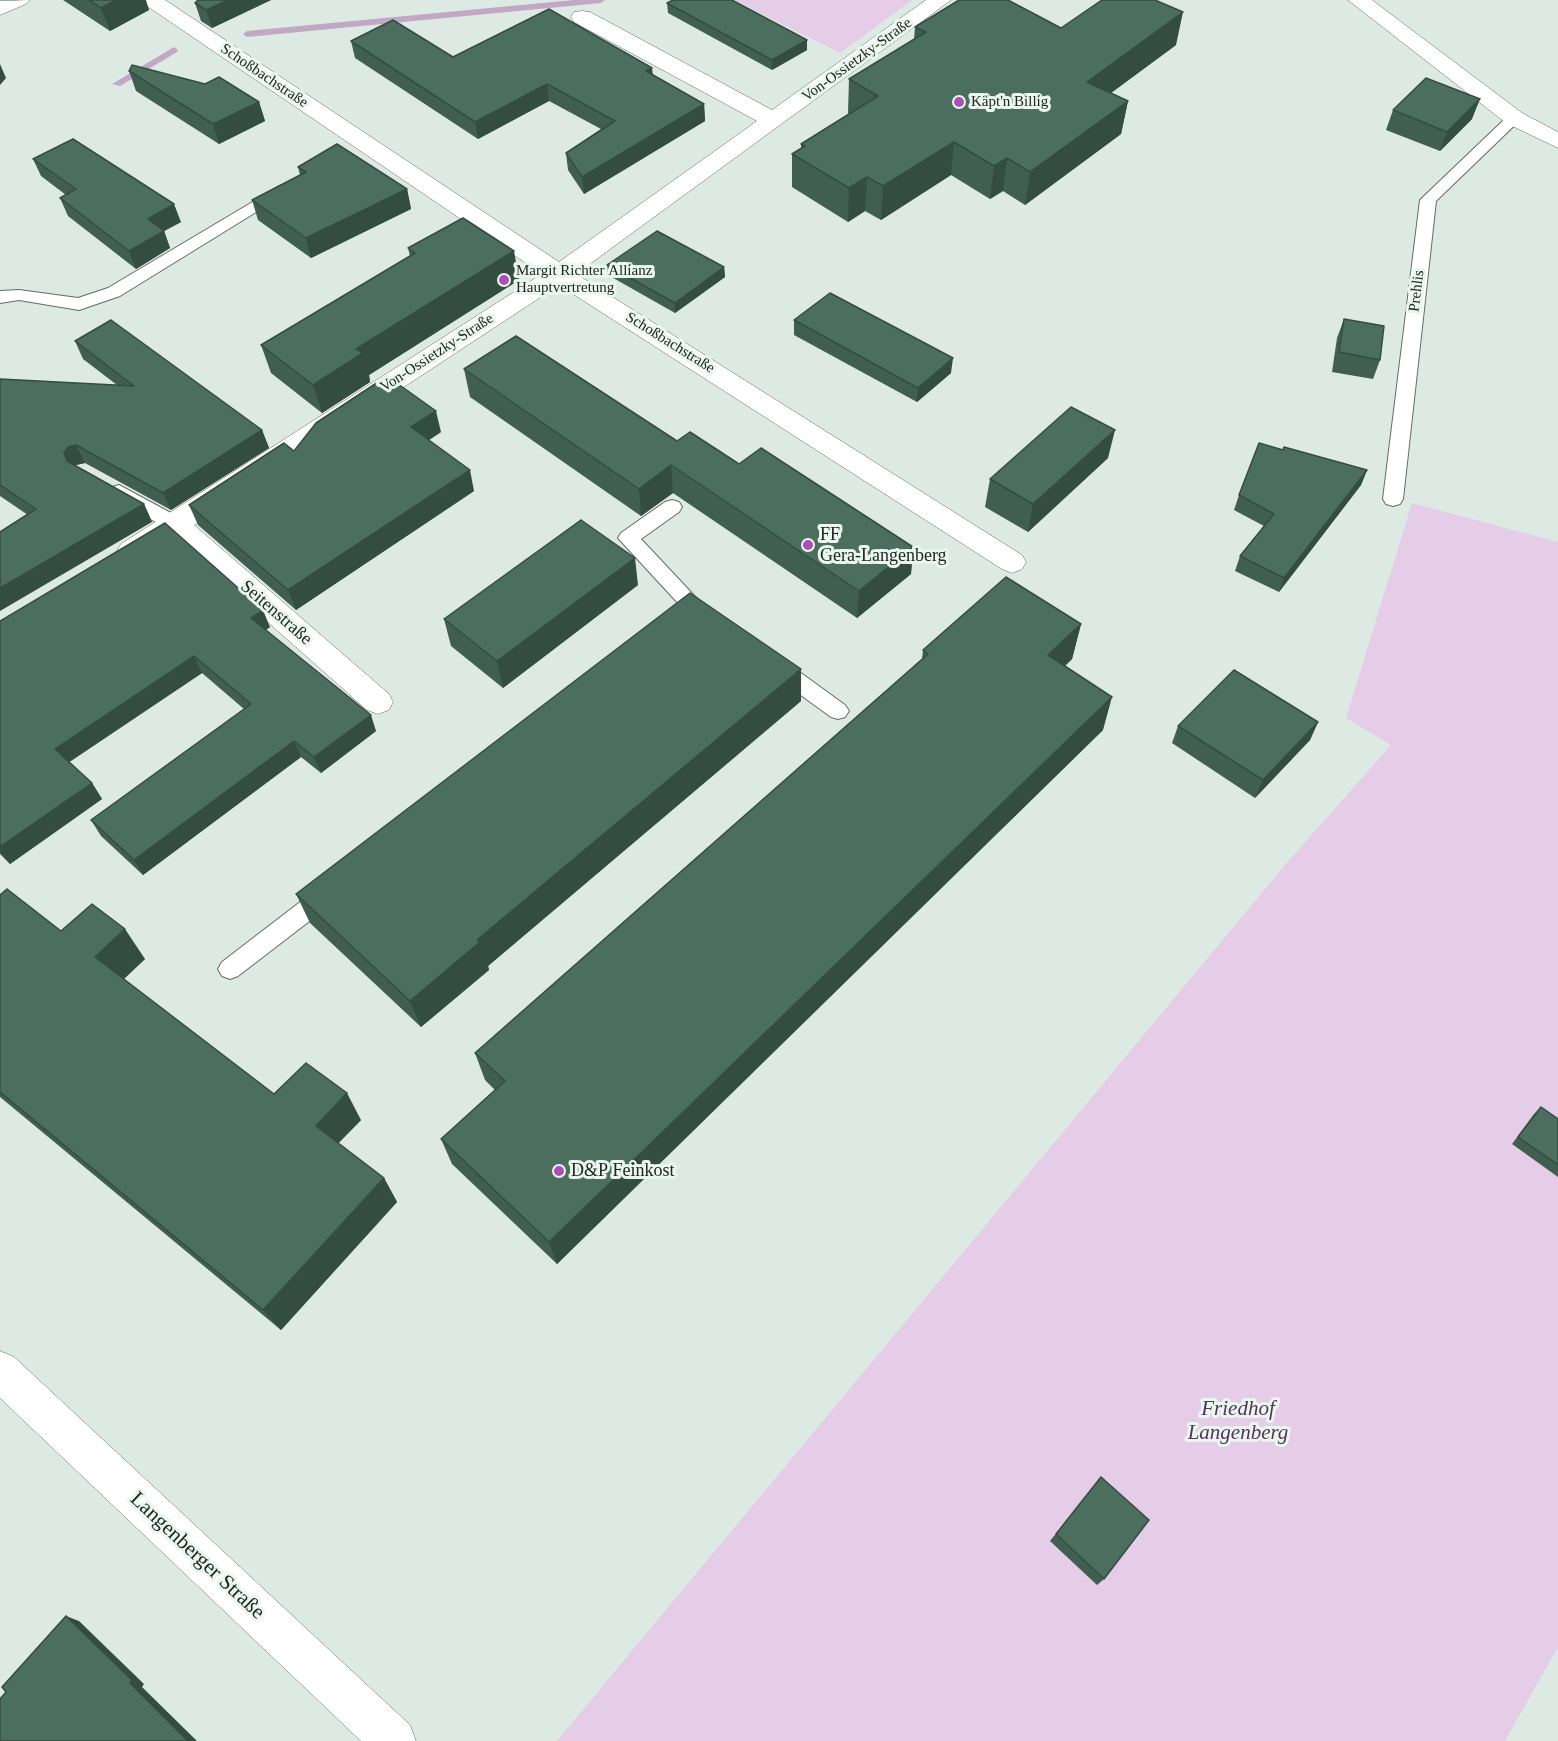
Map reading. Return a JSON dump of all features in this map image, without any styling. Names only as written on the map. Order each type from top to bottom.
[{"type":"street","points":[[0,9],[19,0]]},
{"type":"street","name":"Schoßbachstraße","points":[[151,0],[352,147],[559,274],[1012,562]]},
{"type":"street","name":"Von-Ossietzky-Straße","points":[[113,561],[175,524],[559,274],[940,0]]},
{"type":"street","points":[[1359,0],[1514,118],[1558,141]]},
{"type":"street","points":[[582,17],[773,120]]},
{"type":"street","name":"Seitenstraße","points":[[175,524],[378,702]]},
{"type":"street","name":"Langenberger Straße","points":[[0,1371],[394,1741]]},
{"type":"lane","name":"Prehlis","points":[[1393,499],[1428,200],[1514,118]]},
{"type":"lane","points":[[0,297],[18,295],[79,304],[114,292],[294,182]]},
{"type":"lane","points":[[104,484],[175,524]]},
{"type":"lane","points":[[672,507],[628,538],[695,609],[724,629]]},
{"type":"lane","points":[[676,623],[695,609]]},
{"type":"lane","points":[[762,656],[838,711]]},
{"type":"lane","points":[[230,969],[344,881]]},
{"type":"green space","points":[[734,0],[912,0],[840,53]]},
{"type":"green space","name":"Friedhof Langenberg","points":[[1412,503],[1558,542],[1558,1647],[1505,1741],[557,1741],[1285,865],[1391,745],[1346,718]]},
{"type":"building","points":[[89,0],[116,0],[101,8]]},
{"type":"building","points":[[198,0],[228,0],[206,10],[195,3]]},
{"type":"building","points":[[673,0],[732,0],[807,40],[772,60],[667,3]]},
{"type":"building","points":[[959,0],[1008,0],[1061,28],[1102,0],[1155,0],[1183,12],[1087,82],[1128,101],[1030,172],[1007,158],[994,166],[954,142],[883,186],[867,177],[849,188],[792,154],[805,146],[801,144],[878,96],[849,79],[926,32],[915,27]]},
{"type":"building","points":[[549,9],[652,68],[646,71],[704,104],[582,177],[566,153],[615,121],[547,84],[475,122],[351,41],[393,20],[453,57]]},
{"type":"building","points":[[132,65],[205,84],[219,77],[259,102],[213,124],[129,71]]},
{"type":"building","points":[[1426,78],[1480,99],[1447,132],[1393,110]]},
{"type":"building","points":[[73,139],[174,204],[148,219],[164,231],[129,251],[60,198],[76,189],[33,159]]},
{"type":"building","points":[[337,144],[407,189],[306,238],[252,200],[306,172],[298,167]]},
{"type":"building","points":[[463,218],[514,251],[356,349],[363,353],[313,385],[261,345],[415,253],[408,248]]},
{"type":"building","points":[[657,231],[724,267],[675,303],[607,265]]},
{"type":"building","points":[[830,293],[953,358],[918,388],[794,320]]},
{"type":"building","points":[[1344,319],[1384,326],[1380,360],[1339,352]]},
{"type":"building","points":[[111,320],[262,430],[163,493],[76,445],[68,447],[64,453],[67,461],[144,504],[0,588],[0,532],[36,509],[0,485],[0,379],[134,386],[75,341]]},
{"type":"building","points":[[516,336],[677,441],[690,432],[739,464],[761,448],[913,547],[859,591],[671,465],[639,489],[464,369]]},
{"type":"building","points":[[387,376],[436,411],[411,427],[470,470],[288,590],[189,505],[284,443],[294,451],[316,423]]},
{"type":"building","points":[[1071,407],[1115,430],[1033,504],[990,479]]},
{"type":"building","points":[[1259,443],[1283,450],[1284,447],[1367,470],[1284,578],[1240,556],[1274,514],[1239,495]]},
{"type":"building","points":[[581,520],[635,558],[497,661],[444,619]]},
{"type":"building","points":[[165,523],[263,610],[251,618],[371,715],[314,757],[294,741],[134,860],[91,820],[251,704],[194,656],[55,749],[92,783],[0,847],[0,621]]},
{"type":"building","points":[[1006,577],[1081,624],[1048,655],[1112,697],[549,1242],[441,1139],[505,1081],[475,1053],[928,654],[923,650]]},
{"type":"building","points":[[690,593],[801,669],[477,940],[480,942],[410,1001],[296,894]]},
{"type":"building","points":[[1234,670],[1318,722],[1263,780],[1178,726]]},
{"type":"building","points":[[7,889],[61,931],[92,904],[125,929],[95,957],[274,1094],[306,1063],[347,1093],[316,1126],[384,1178],[263,1310],[0,1092],[0,895]]},
{"type":"building","points":[[1541,1107],[1558,1119],[1558,1165],[1518,1137]]},
{"type":"building","points":[[1101,1477],[1149,1520],[1104,1579],[1056,1534]]},
{"type":"building","points":[[66,1616],[132,1680],[130,1683],[188,1741],[0,1741],[0,1699],[6,1692],[2,1687]]},
{"type":"waterway","points":[[247,34],[601,0]]},
{"type":"waterway","points":[[117,84],[174,50]]},
{"type":"place","name":"Käpt'n Billig","points":[[959,102]]},
{"type":"place","name":"Margit Richter Allianz Hauptvertretung","points":[[504,280]]},
{"type":"place","name":"FF Gera-Langenberg","points":[[808,545]]},
{"type":"place","name":"D&P Feinkost","points":[[559,1171]]}]
